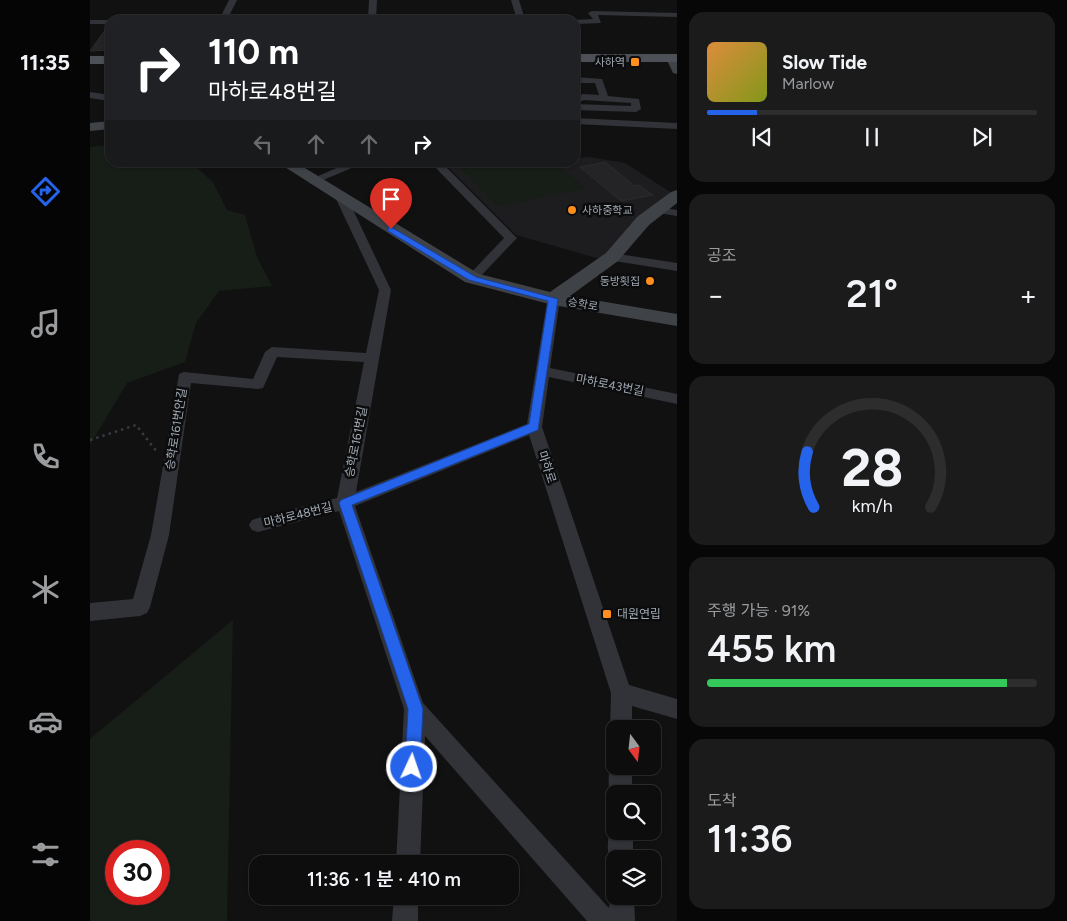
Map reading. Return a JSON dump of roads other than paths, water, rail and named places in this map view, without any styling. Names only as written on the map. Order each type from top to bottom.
[{"type":"main road","points":[[580,58],[675,62]]},
{"type":"main road","points":[[90,60],[105,60]]},
{"type":"street","points":[[226,15],[233,0]]},
{"type":"street","points":[[372,15],[373,0]]},
{"type":"street","points":[[515,0],[520,15]]},
{"type":"street","points":[[580,22],[598,22],[592,13],[677,15]]},
{"type":"street","points":[[90,22],[105,22]]},
{"type":"street","points":[[580,80],[599,80],[604,98]]},
{"type":"street","points":[[90,95],[105,97]]},
{"type":"street","points":[[580,98],[583,97],[636,101],[636,109],[580,109]]},
{"type":"street","points":[[580,112],[588,121]]},
{"type":"street","points":[[580,121],[677,126]]},
{"type":"street","points":[[90,127],[105,126]]},
{"type":"street","name":"승학로","points":[[291,167],[342,200],[472,278],[553,299],[677,320]]},
{"type":"street","points":[[312,181],[348,167]]},
{"type":"street","points":[[440,167],[511,238],[472,278]]},
{"type":"street","points":[[553,299],[612,257],[643,221],[677,195]]},
{"type":"street","name":"승학로161번길","points":[[342,200],[385,290],[345,503],[416,709],[408,855]]},
{"type":"street","points":[[658,210],[677,213]]},
{"type":"street","points":[[612,257],[677,267]]},
{"type":"street","name":"마하로","points":[[553,299],[534,427],[621,693],[621,720]]},
{"type":"street","name":"승학로161번안길","points":[[90,612],[140,607],[160,535],[184,378],[258,384],[272,352],[372,358]]},
{"type":"street","name":"마하로43번길","points":[[542,371],[677,399]]},
{"type":"street","name":"마하로48번길","points":[[258,525],[345,503],[534,427]]},
{"type":"street","points":[[621,693],[677,709]]},
{"type":"street","points":[[416,709],[604,921]]},
{"type":"street","points":[[405,921],[406,905]]},
{"type":"street","points":[[622,905],[622,921]]},
{"type":"place","name":"사하역","points":[[635,62]]},
{"type":"place","name":"사하중학교","points":[[572,210]]},
{"type":"place","name":"동방횟집","points":[[650,281]]},
{"type":"place","name":"대원연립","points":[[607,614]]}]
